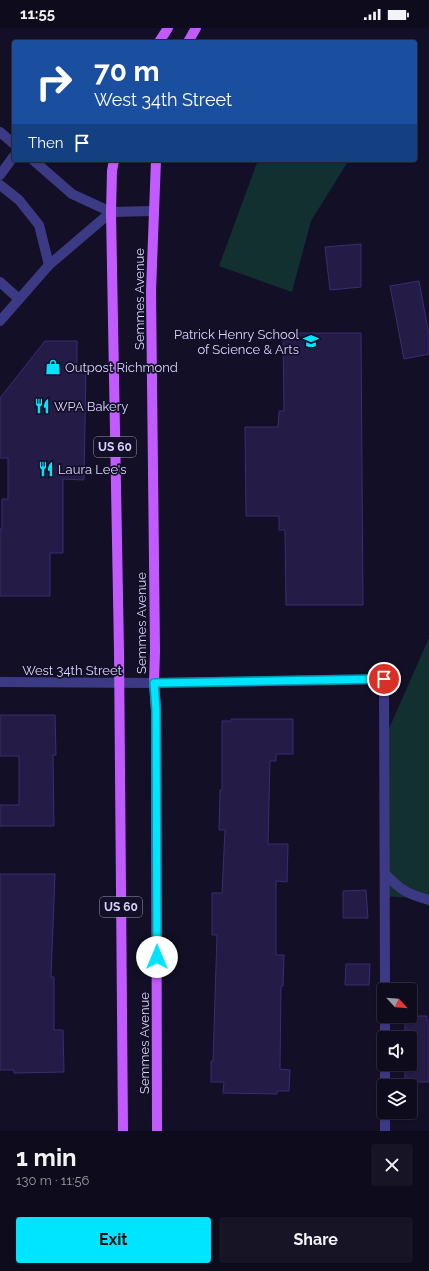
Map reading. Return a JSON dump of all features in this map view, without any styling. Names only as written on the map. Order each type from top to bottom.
[{"type":"main road","points":[[160,40],[168,28]]},
{"type":"main road","points":[[189,40],[196,28]]},
{"type":"main road","name":"US 60","points":[[111,212],[114,162]]},
{"type":"main road","name":"US 60","points":[[154,211],[156,162]]},
{"type":"main road","name":"Semmes Avenue","points":[[154,211],[151,291],[155,643],[154,683],[156,710],[157,1131]]},
{"type":"main road","name":"Semmes Avenue","points":[[111,212],[119,683],[123,1131]]},
{"type":"street","points":[[0,132],[12,142]]},
{"type":"street","points":[[0,175],[12,159]]},
{"type":"street","points":[[35,162],[72,194],[111,212],[154,211]]},
{"type":"street","points":[[0,185],[19,200],[40,225],[49,265]]},
{"type":"street","points":[[0,320],[49,265],[111,212]]},
{"type":"street","points":[[0,282],[19,299]]},
{"type":"street","name":"West 34th Street","points":[[0,682],[154,683],[384,679],[385,874]]},
{"type":"street","points":[[385,874],[398,888],[415,896],[429,900]]},
{"type":"street","points":[[385,874],[385,983]]},
{"type":"street","points":[[385,1119],[385,1131]]},
{"type":"green space","points":[[257,162],[348,162],[311,221],[292,292],[219,266]]},
{"type":"green space","points":[[429,638],[429,899],[382,896],[387,733]]},
{"type":"building","points":[[361,244],[361,287],[330,290],[325,247]]},
{"type":"building","points":[[419,281],[429,335],[429,354],[404,359],[390,286]]},
{"type":"building","points":[[283,333],[361,333],[363,605],[286,605],[285,530],[279,530],[279,516],[246,516],[245,427],[278,427],[279,411],[284,411]]},
{"type":"building","points":[[45,341],[77,341],[77,367],[86,367],[84,480],[63,479],[63,553],[50,553],[50,596],[0,596],[0,529],[2,529],[2,499],[8,499],[8,458],[0,458],[0,398]]},
{"type":"building","points":[[0,715],[55,715],[56,755],[53,755],[54,826],[0,826],[0,805],[19,805],[19,756],[0,756]]},
{"type":"building","points":[[231,719],[293,719],[293,754],[276,754],[276,761],[270,761],[268,844],[288,844],[287,882],[276,881],[276,955],[284,955],[283,986],[281,986],[280,1069],[290,1070],[289,1091],[277,1091],[277,1094],[223,1093],[224,1082],[211,1082],[217,935],[212,935],[212,893],[222,893],[225,830],[219,830],[220,790],[222,790],[222,721],[231,721]]},
{"type":"building","points":[[0,874],[55,874],[51,977],[54,977],[54,1030],[63,1030],[64,1072],[14,1073],[14,1070],[0,1070]]},
{"type":"building","points":[[366,890],[368,918],[343,918],[343,891]]},
{"type":"building","points":[[346,964],[370,964],[369,985],[345,985]]},
{"type":"building","points":[[417,1016],[427,1016],[427,1021],[429,1021],[429,1082],[417,1082],[417,1079],[405,1079],[405,1071],[417,1071],[417,1031],[405,1031],[405,1023],[417,1023]]},
{"type":"place","name":"Patrick Henry School of Science & Arts","points":[[311,341]]},
{"type":"place","name":"Outpost Richmond","points":[[53,367]]},
{"type":"place","name":"WPA Bakery","points":[[42,406]]},
{"type":"place","name":"Laura Lee's","points":[[46,469]]},
{"type":"route","points":[[157,957],[156,710],[154,683],[384,679]]}]
